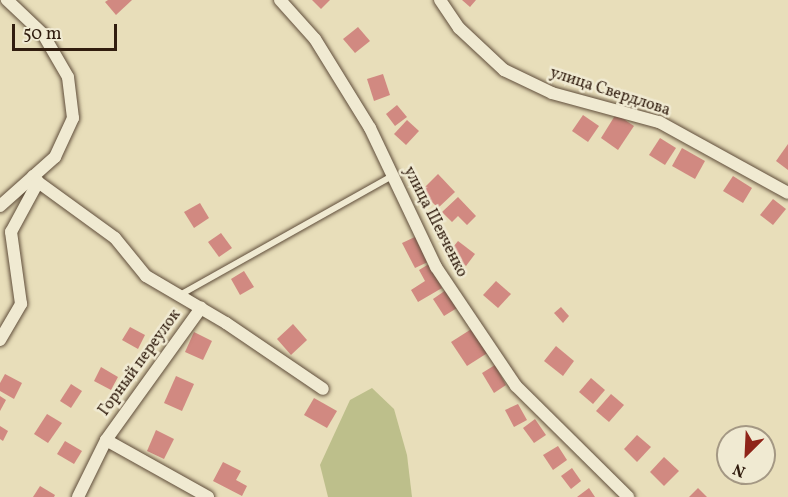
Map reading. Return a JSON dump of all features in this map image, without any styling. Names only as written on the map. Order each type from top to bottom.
[{"type":"street","points":[[0,206],[36,179],[55,157],[74,118],[68,77],[43,33],[7,0]]},
{"type":"street","name":"улица Шевченко","points":[[280,0],[315,39],[370,128],[436,267],[516,386],[628,497]]},
{"type":"street","name":"улица Свердлова","points":[[440,0],[459,28],[504,70],[552,93],[660,122],[788,193]]},
{"type":"street","points":[[36,179],[115,238],[146,276],[201,308]]},
{"type":"street","points":[[0,340],[21,304],[11,232],[36,179]]},
{"type":"street","name":"Горный переулок","points":[[78,497],[105,440],[201,308],[323,389]]},
{"type":"street","name":"Горный переулок","points":[[105,440],[208,497]]},
{"type":"lane","points":[[180,295],[392,176]]},
{"type":"green space","points":[[372,388],[394,409],[407,455],[412,497],[328,497],[320,465],[350,400]]},
{"type":"building","points":[[132,0],[116,15],[105,2]]},
{"type":"building","points":[[312,0],[330,0],[321,9]]},
{"type":"building","points":[[462,0],[476,0],[470,7]]},
{"type":"building","points":[[358,27],[370,41],[355,53],[343,39]]},
{"type":"building","points":[[383,74],[390,95],[374,101],[367,79]]},
{"type":"building","points":[[397,105],[407,117],[395,126],[386,114]]},
{"type":"building","points":[[616,114],[634,126],[618,150],[601,138]]},
{"type":"building","points":[[583,115],[599,126],[588,142],[572,131]]},
{"type":"building","points":[[407,120],[419,131],[406,145],[394,134]]},
{"type":"building","points":[[660,138],[676,148],[665,165],[649,155]]},
{"type":"building","points":[[788,144],[788,170],[776,161]]},
{"type":"building","points":[[682,148],[705,161],[695,179],[672,166]]},
{"type":"building","points":[[438,174],[455,192],[438,208],[421,191]]},
{"type":"building","points":[[733,176],[752,188],[743,203],[723,191]]},
{"type":"building","points":[[458,197],[476,216],[467,225],[458,216],[452,222],[442,212]]},
{"type":"building","points":[[773,199],[786,209],[773,225],[760,215]]},
{"type":"building","points":[[200,203],[209,218],[194,228],[184,212]]},
{"type":"building","points":[[221,233],[232,248],[219,257],[208,242]]},
{"type":"building","points":[[417,236],[430,261],[415,268],[402,243]]},
{"type":"building","points":[[458,241],[475,254],[466,266],[449,252]]},
{"type":"building","points":[[429,264],[442,288],[418,302],[411,290],[425,281],[419,270]]},
{"type":"building","points":[[244,271],[254,287],[240,295],[231,279]]},
{"type":"building","points":[[496,281],[511,294],[498,308],[483,295]]},
{"type":"building","points":[[446,290],[457,308],[444,316],[433,299]]},
{"type":"building","points":[[561,307],[569,316],[563,323],[554,313]]},
{"type":"building","points":[[293,324],[307,340],[291,355],[277,339]]},
{"type":"building","points":[[130,327],[145,335],[138,349],[122,340]]},
{"type":"building","points":[[473,328],[489,352],[467,366],[451,342]]},
{"type":"building","points":[[194,332],[212,341],[203,360],[185,352]]},
{"type":"building","points":[[556,346],[574,361],[563,376],[544,361]]},
{"type":"building","points":[[495,365],[506,385],[494,393],[482,373]]},
{"type":"building","points":[[101,367],[118,377],[111,390],[94,381]]},
{"type":"building","points":[[5,374],[22,383],[14,399],[0,391],[0,383]]},
{"type":"building","points":[[176,376],[194,384],[182,411],[164,403]]},
{"type":"building","points":[[591,378],[605,390],[593,404],[579,392]]},
{"type":"building","points":[[71,384],[82,391],[71,408],[60,401]]},
{"type":"building","points":[[611,394],[624,405],[609,422],[596,411]]},
{"type":"building","points":[[0,396],[6,400],[0,411]]},
{"type":"building","points":[[314,398],[337,411],[327,428],[304,415]]},
{"type":"building","points":[[518,404],[527,420],[514,427],[505,410]]},
{"type":"building","points":[[47,414],[62,423],[48,443],[34,434]]},
{"type":"building","points":[[535,419],[546,435],[534,443],[523,428]]},
{"type":"building","points":[[0,426],[8,431],[3,441],[0,439]]},
{"type":"building","points":[[156,430],[174,439],[164,459],[147,451]]},
{"type":"building","points":[[637,435],[651,447],[637,462],[624,449]]},
{"type":"building","points":[[65,441],[82,451],[74,464],[57,454]]},
{"type":"building","points":[[558,446],[567,460],[553,470],[543,455]]},
{"type":"building","points":[[664,457],[679,471],[664,486],[650,472]]},
{"type":"building","points":[[223,462],[241,471],[236,480],[247,486],[242,496],[213,481]]},
{"type":"building","points":[[572,468],[581,481],[571,489],[561,476]]},
{"type":"building","points":[[40,486],[55,495],[54,497],[33,497]]},
{"type":"building","points":[[589,488],[595,497],[577,497]]},
{"type":"building","points":[[698,488],[707,497],[689,497]]}]
